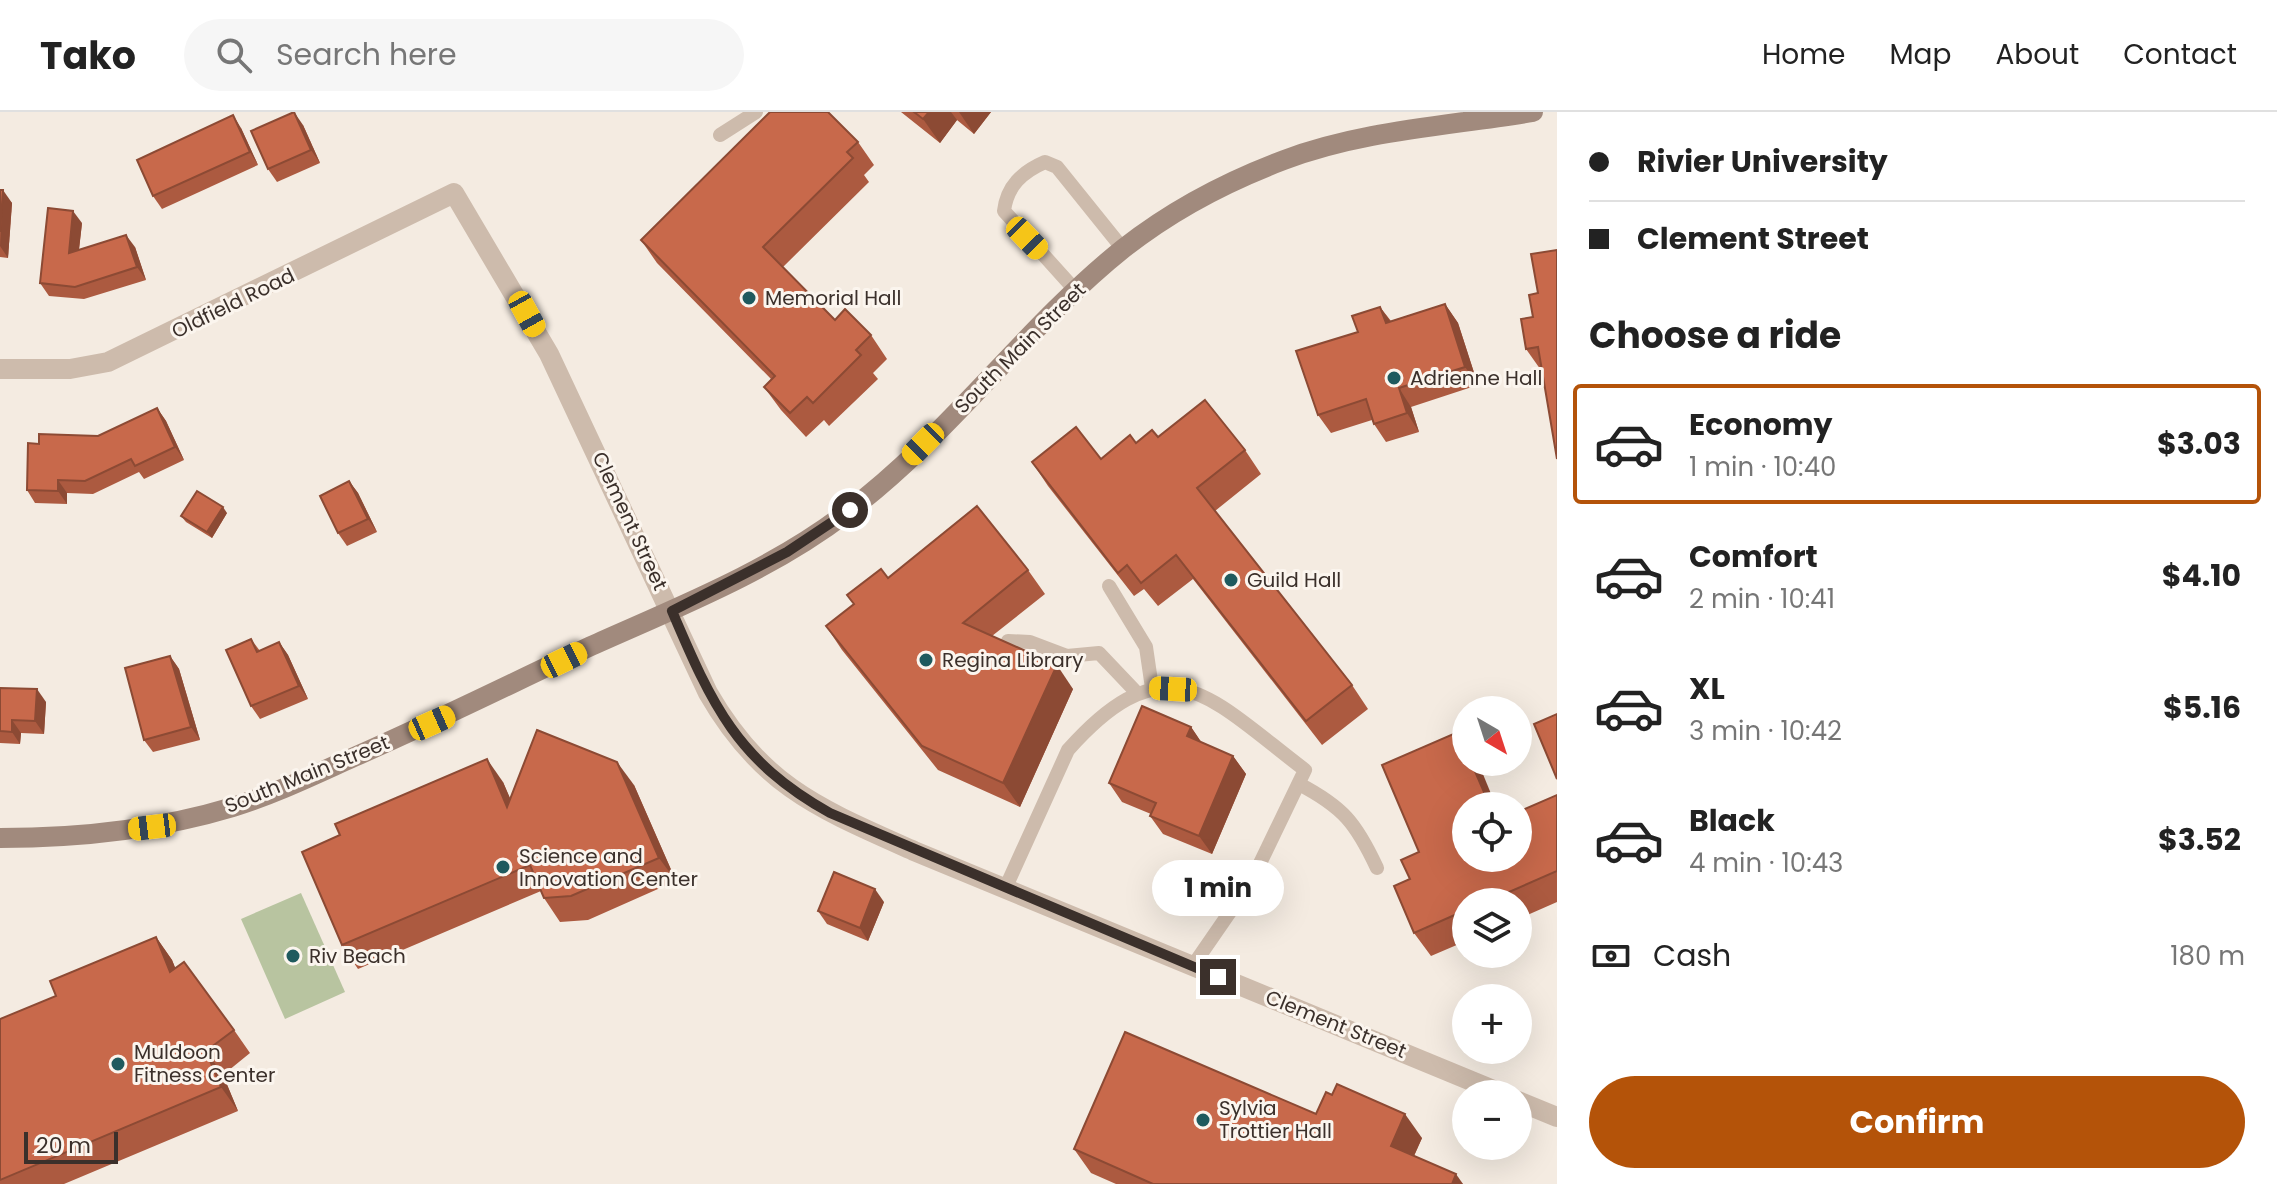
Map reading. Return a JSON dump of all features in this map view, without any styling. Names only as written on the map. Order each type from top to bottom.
[{"type":"street","name":"South Main Street","points":[[0,838],[77,836],[152,827],[234,806],[278,791],[672,611],[787,552],[850,510],[907,460],[1076,291],[1123,249],[1216,190],[1284,160],[1355,139],[1533,112]]},
{"type":"street","name":"Oldfield Road","points":[[0,369],[70,369],[108,362],[454,193]]},
{"type":"street","name":"Clement Street","points":[[454,193],[549,354],[721,716],[757,762],[775,778],[830,813],[1005,889],[1469,1080]]},
{"type":"street","points":[[1532,1107],[1557,1117]]},
{"type":"lane","points":[[720,135],[756,112]]},
{"type":"lane","points":[[1076,291],[1004,211],[1006,196],[1017,180],[1045,162],[1057,167],[1123,249]]},
{"type":"lane","points":[[1109,586],[1146,647],[1152,688]]},
{"type":"lane","points":[[1008,641],[1030,642],[1067,656],[1099,653],[1137,693]]},
{"type":"lane","points":[[1005,889],[1068,750],[1119,702],[1137,693],[1152,688],[1195,690],[1210,697],[1305,770],[1252,880],[1192,967]]},
{"type":"lane","points":[[1299,784],[1336,804],[1350,818],[1377,868]]},
{"type":"green space","name":"Riv Beach","points":[[301,893],[345,992],[285,1019],[241,919]]},
{"type":"building","points":[[294,112],[311,150],[268,169],[251,131]]},
{"type":"building","name":"Memorial Hall","points":[[770,112],[828,112],[858,142],[847,152],[853,158],[763,247],[835,320],[845,309],[871,335],[856,350],[861,355],[813,403],[807,397],[790,413],[764,387],[775,376],[641,240]]},
{"type":"building","points":[[914,112],[929,112],[923,119]]},
{"type":"building","points":[[233,115],[250,152],[153,196],[137,160]]},
{"type":"building","points":[[0,190],[3,190],[0,232]]},
{"type":"building","points":[[48,208],[73,211],[69,253],[126,235],[137,267],[75,287],[40,283]]},
{"type":"building","points":[[1557,250],[1557,459],[1538,347],[1526,349],[1521,319],[1533,317],[1529,295],[1538,293],[1531,254]]},
{"type":"building","name":"Adrienne Hall","points":[[1445,304],[1465,367],[1399,388],[1407,413],[1374,424],[1366,399],[1318,415],[1296,351],[1358,332],[1352,316],[1380,307],[1386,323]]},
{"type":"building","name":"Guild Hall","points":[[1205,400],[1245,450],[1197,488],[1352,685],[1306,721],[1176,555],[1141,583],[1127,565],[1118,573],[1032,462],[1076,427],[1101,459],[1130,435],[1136,443],[1152,430],[1158,437]]},
{"type":"building","points":[[157,408],[175,447],[135,466],[131,459],[85,481],[58,480],[58,491],[27,490],[28,443],[39,444],[39,434],[98,436]]},
{"type":"building","points":[[349,481],[368,519],[338,533],[320,496]]},
{"type":"building","points":[[197,491],[223,507],[207,532],[181,516]]},
{"type":"building","name":"Regina Library","points":[[977,506],[1028,570],[963,623],[1057,665],[1003,783],[922,746],[826,626],[854,604],[847,595],[881,569],[888,578]]},
{"type":"building","points":[[251,639],[257,652],[279,642],[299,686],[251,706],[226,650]]},
{"type":"building","points":[[170,656],[191,727],[144,740],[125,668]]},
{"type":"building","points":[[0,688],[37,689],[35,721],[12,720],[12,732],[0,731]]},
{"type":"building","points":[[1142,706],[1191,727],[1187,736],[1233,756],[1199,836],[1150,816],[1156,803],[1109,783]]},
{"type":"building","points":[[1557,714],[1557,779],[1534,724]]},
{"type":"building","name":"Science and Innovation Center","points":[[537,730],[617,762],[659,858],[571,896],[544,898],[530,865],[342,945],[302,852],[340,835],[335,824],[487,759],[507,807]]},
{"type":"building","points":[[1452,735],[1452,776],[1477,776],[1484,792],[1452,792],[1452,872],[1532,872],[1532,806],[1557,795],[1557,871],[1518,888],[1452,888],[1452,916],[1414,933],[1394,886],[1410,879],[1401,860],[1419,852],[1382,765]]},
{"type":"building","points":[[834,872],[875,889],[860,928],[818,911]]},
{"type":"building","name":"Muldoon Fitness Center","points":[[156,937],[170,972],[184,962],[234,1030],[206,1051],[221,1087],[0,1180],[0,1019],[56,996],[50,981]]},
{"type":"building","name":"Sylvia Trottier Hall","points":[[1125,1032],[1316,1114],[1326,1092],[1332,1095],[1337,1084],[1405,1114],[1391,1146],[1456,1174],[1452,1184],[1153,1184],[1074,1149]]},
{"type":"place","name":"Memorial Hall","points":[[749,298]]},
{"type":"place","name":"Adrienne Hall","points":[[1394,378]]},
{"type":"place","name":"Guild Hall","points":[[1231,580]]},
{"type":"place","name":"Regina Library","points":[[926,660]]},
{"type":"place","name":"Science and Innovation Center","points":[[503,867]]},
{"type":"place","name":"Riv Beach","points":[[293,956]]},
{"type":"place","name":"Muldoon Fitness Center","points":[[118,1064]]},
{"type":"place","name":"Sylvia Trottier Hall","points":[[1203,1120]]},
{"type":"route","points":[[850,510],[787,552],[672,611],[708,693],[738,740],[775,778],[830,813],[1218,977]]}]
